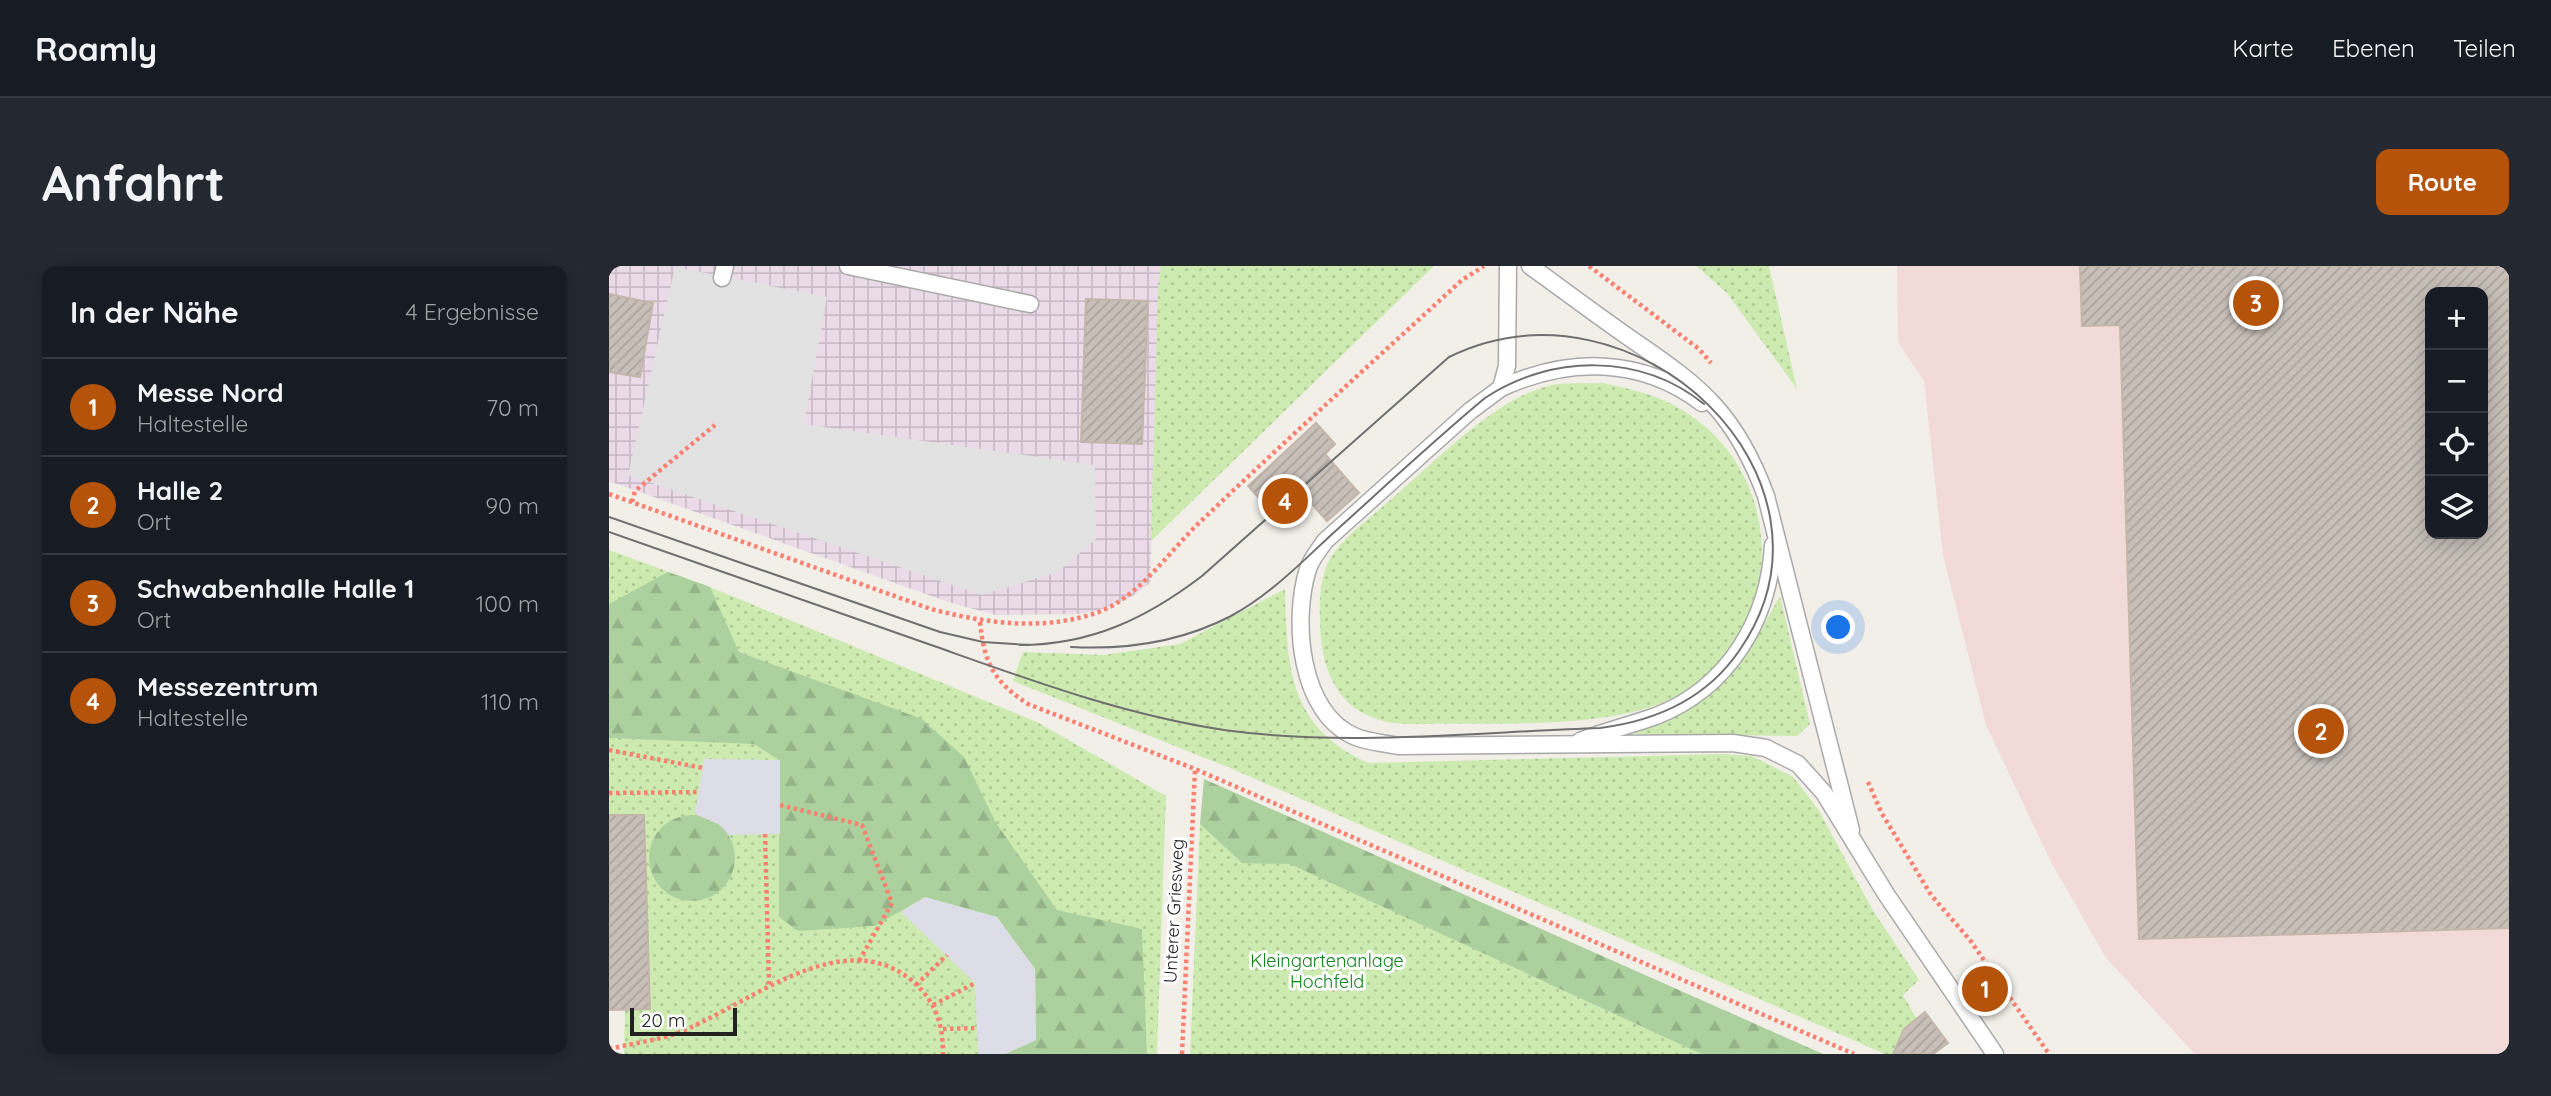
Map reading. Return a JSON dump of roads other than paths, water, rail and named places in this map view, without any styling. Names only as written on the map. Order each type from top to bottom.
[{"type":"lane","points":[[848,266],[1030,304]]},
{"type":"lane","points":[[1501,388],[1507,366],[1509,266]]},
{"type":"lane","points":[[1530,266],[1693,383],[1732,426],[1758,473],[1856,846]]},
{"type":"lane","points":[[1758,473],[1745,450],[1715,414],[1687,392],[1651,375],[1612,366],[1573,366],[1536,373],[1501,388],[1470,411],[1325,541],[1308,567],[1299,630],[1314,694],[1330,718],[1355,736],[1398,746],[1733,743],[1766,748],[1798,764],[1823,793],[1995,1054]]},
{"type":"lane","points":[[1571,744],[1676,706],[1707,686],[1732,661],[1751,633],[1765,599],[1772,560],[1771,520]]},
{"type":"tram line","points":[[609,532],[1114,706],[1224,730],[1270,735],[1364,738],[1600,728],[1640,720],[1678,705],[1711,682],[1739,651],[1769,585],[1770,520],[1749,458],[1709,405],[1654,365],[1590,340],[1520,336],[1449,357],[1202,576],[1160,604],[1139,616],[1094,634],[1046,644],[1020,645]]},
{"type":"tram line","points":[[1071,647],[1113,647],[1173,638],[1212,625],[1245,608],[1283,579],[1485,398],[1538,373],[1596,365],[1624,368],[1652,375],[1679,387],[1704,404]]},
{"type":"tram line","points":[[609,517],[940,632],[983,642],[1029,645]]},
{"type":"place","name":"Schwabenhalle Halle 1","points":[[2256,303]]},
{"type":"place","name":"Messezentrum","points":[[1285,501]]},
{"type":"place","name":"Halle 2","points":[[2321,731]]},
{"type":"place","name":"Messe Nord","points":[[1985,989]]},
{"type":"park label","name":"Kleingartenanlage Hochfeld","points":[[1327,971]]}]
